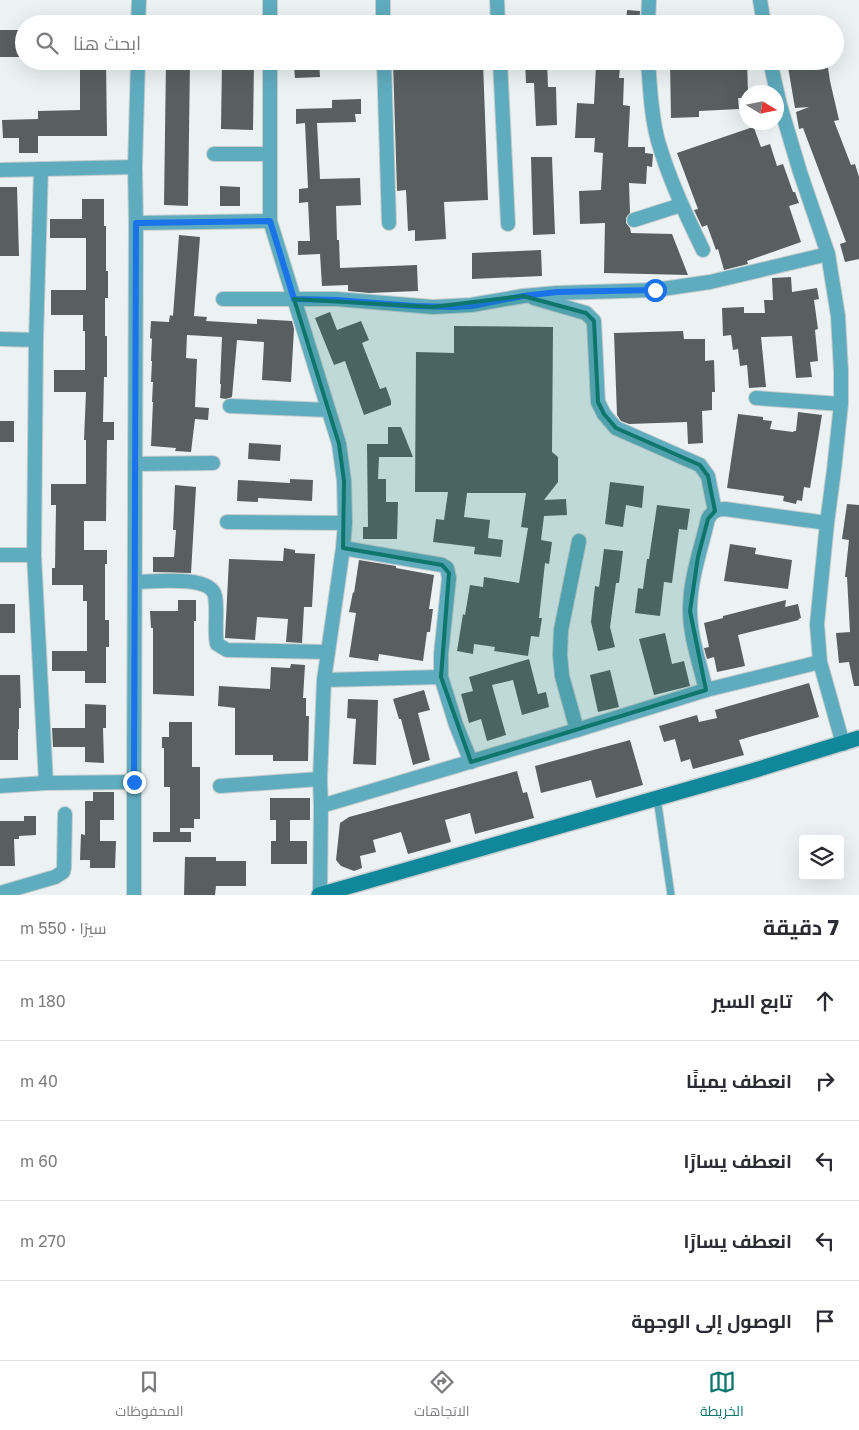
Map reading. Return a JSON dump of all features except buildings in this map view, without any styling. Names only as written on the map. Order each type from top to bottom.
[{"type":"street","points":[[138,15],[139,0]]},
{"type":"street","points":[[270,0],[270,15]]},
{"type":"street","points":[[383,0],[383,15]]},
{"type":"street","points":[[498,0],[498,15]]},
{"type":"street","points":[[648,15],[649,0]]},
{"type":"street","points":[[760,0],[762,15]]},
{"type":"street","points":[[134,895],[135,167],[138,70]]},
{"type":"street","points":[[270,70],[270,221],[339,444],[344,481],[344,548],[324,680],[320,779],[320,895],[752,771],[859,738]]},
{"type":"street","points":[[384,70],[389,223]]},
{"type":"street","points":[[500,70],[508,224]]},
{"type":"street","points":[[649,70],[650,93],[658,139],[682,205],[703,250]]},
{"type":"street","points":[[772,70],[782,115],[828,254],[838,316],[841,404],[826,524],[817,624],[820,662],[842,744]]},
{"type":"street","points":[[214,154],[269,154]]},
{"type":"street","points":[[0,170],[135,167]]},
{"type":"street","points":[[41,169],[36,340],[34,555],[46,783]]},
{"type":"street","points":[[634,220],[682,205]]},
{"type":"street","points":[[136,223],[270,221]]},
{"type":"street","points":[[223,299],[336,300],[433,307],[472,306],[523,296],[557,292],[655,290],[710,282],[828,254]]},
{"type":"street","points":[[523,296],[586,313],[594,321],[598,402],[604,414],[616,428],[700,465],[708,476],[715,511]]},
{"type":"street","points":[[0,339],[36,340]]},
{"type":"street","points":[[756,398],[841,404]]},
{"type":"street","points":[[230,406],[328,410]]},
{"type":"street","points":[[135,464],[213,463]]},
{"type":"street","points":[[706,690],[692,630],[690,611],[692,586],[698,557],[711,513],[725,509],[826,524]]},
{"type":"street","points":[[227,522],[345,522]]},
{"type":"street","points":[[577,730],[562,676],[560,655],[561,630],[579,541]]},
{"type":"street","points":[[344,548],[442,565],[447,568],[449,578],[440,654],[441,677],[456,725],[471,762]]},
{"type":"street","points":[[0,555],[34,555]]},
{"type":"street","points":[[134,582],[190,581],[208,586],[215,594],[216,636],[218,644],[227,650],[328,652]]},
{"type":"street","points":[[321,806],[706,690],[820,662]]},
{"type":"street","points":[[324,680],[441,677]]},
{"type":"street","points":[[220,786],[320,779]]},
{"type":"street","points":[[0,786],[46,783],[134,782]]},
{"type":"street","points":[[0,893],[54,877],[62,872],[64,868],[65,814]]},
{"type":"lane","points":[[657,798],[671,895]]},
{"type":"highlighted area","points":[[523,296],[586,313],[594,321],[598,402],[604,414],[616,428],[700,465],[708,476],[715,511],[708,519],[698,557],[690,611],[706,690],[471,762],[441,677],[449,573],[442,565],[343,548],[344,481],[339,444],[294,299],[433,307]]},
{"type":"route","points":[[134,782],[136,223],[270,221],[294,299],[453,307],[472,306],[523,296],[557,292],[655,290]]}]
